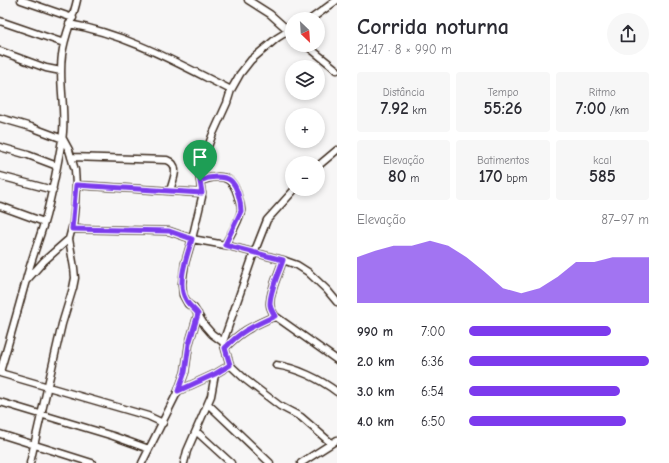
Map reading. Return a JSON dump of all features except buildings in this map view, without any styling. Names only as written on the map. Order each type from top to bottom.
[{"type":"street","points":[[20,0],[71,21],[111,34],[170,60],[231,90]]},
{"type":"street","points":[[77,0],[64,43],[61,71],[63,139],[53,190],[0,372],[148,416],[163,423]]},
{"type":"street","points":[[248,0],[270,14],[285,26]]},
{"type":"street","points":[[320,12],[335,1]]},
{"type":"street","points":[[0,21],[64,43]]},
{"type":"street","points":[[285,34],[277,38],[251,60],[240,74],[231,90],[227,103],[212,136],[199,171],[202,193],[201,201],[185,263],[182,284],[183,295],[188,304],[194,308],[205,326],[224,345],[230,365],[261,392],[334,441],[301,463]]},
{"type":"street","points":[[0,50],[46,68],[61,71]]},
{"type":"street","points":[[315,52],[337,70]]},
{"type":"street","points":[[0,118],[31,127],[63,139],[75,170],[76,185],[72,229],[69,239],[74,268],[74,288],[62,324],[30,463]]},
{"type":"street","points":[[0,147],[28,155],[57,166]]},
{"type":"street","points":[[325,160],[337,150]]},
{"type":"street","points":[[71,157],[166,160],[175,166],[176,171],[170,191]]},
{"type":"street","points":[[0,176],[53,190]]},
{"type":"street","points":[[200,181],[208,178],[224,177],[230,180],[237,193],[241,211],[225,245]]},
{"type":"street","points":[[76,185],[202,193]]},
{"type":"street","points":[[224,345],[254,253],[267,220],[288,196]]},
{"type":"street","points":[[0,206],[44,222]]},
{"type":"street","points":[[72,229],[169,231],[192,239],[225,245],[283,260],[297,265],[308,272],[337,302]]},
{"type":"street","points":[[25,283],[44,261],[69,239]]},
{"type":"street","points":[[283,260],[273,290],[270,304],[271,310],[275,316],[337,360]]},
{"type":"street","points":[[145,461],[149,449],[178,391],[185,372],[189,344],[198,314]]},
{"type":"street","points":[[224,345],[244,331],[275,316]]},
{"type":"street","points":[[178,391],[215,374],[230,365]]},
{"type":"street","points":[[276,365],[294,369],[319,381],[337,392]]},
{"type":"street","points":[[184,463],[187,451],[197,432],[211,396],[215,374]]},
{"type":"street","points":[[0,402],[113,436],[149,449]]},
{"type":"street","points":[[208,404],[270,463]]},
{"type":"street","points":[[197,432],[231,463]]},
{"type":"street","points":[[0,434],[92,463]]},
{"type":"route","points":[[224,177],[230,180],[237,193],[241,211],[225,245],[283,260],[270,304],[271,310],[275,316],[250,327],[237,335],[225,348],[226,356],[230,365],[215,374],[178,391],[185,372],[189,344],[198,314],[194,308],[188,304],[183,295],[182,284],[185,263],[192,239],[169,231],[72,229],[75,191],[76,185],[202,193],[200,181],[208,178],[224,177]]}]
